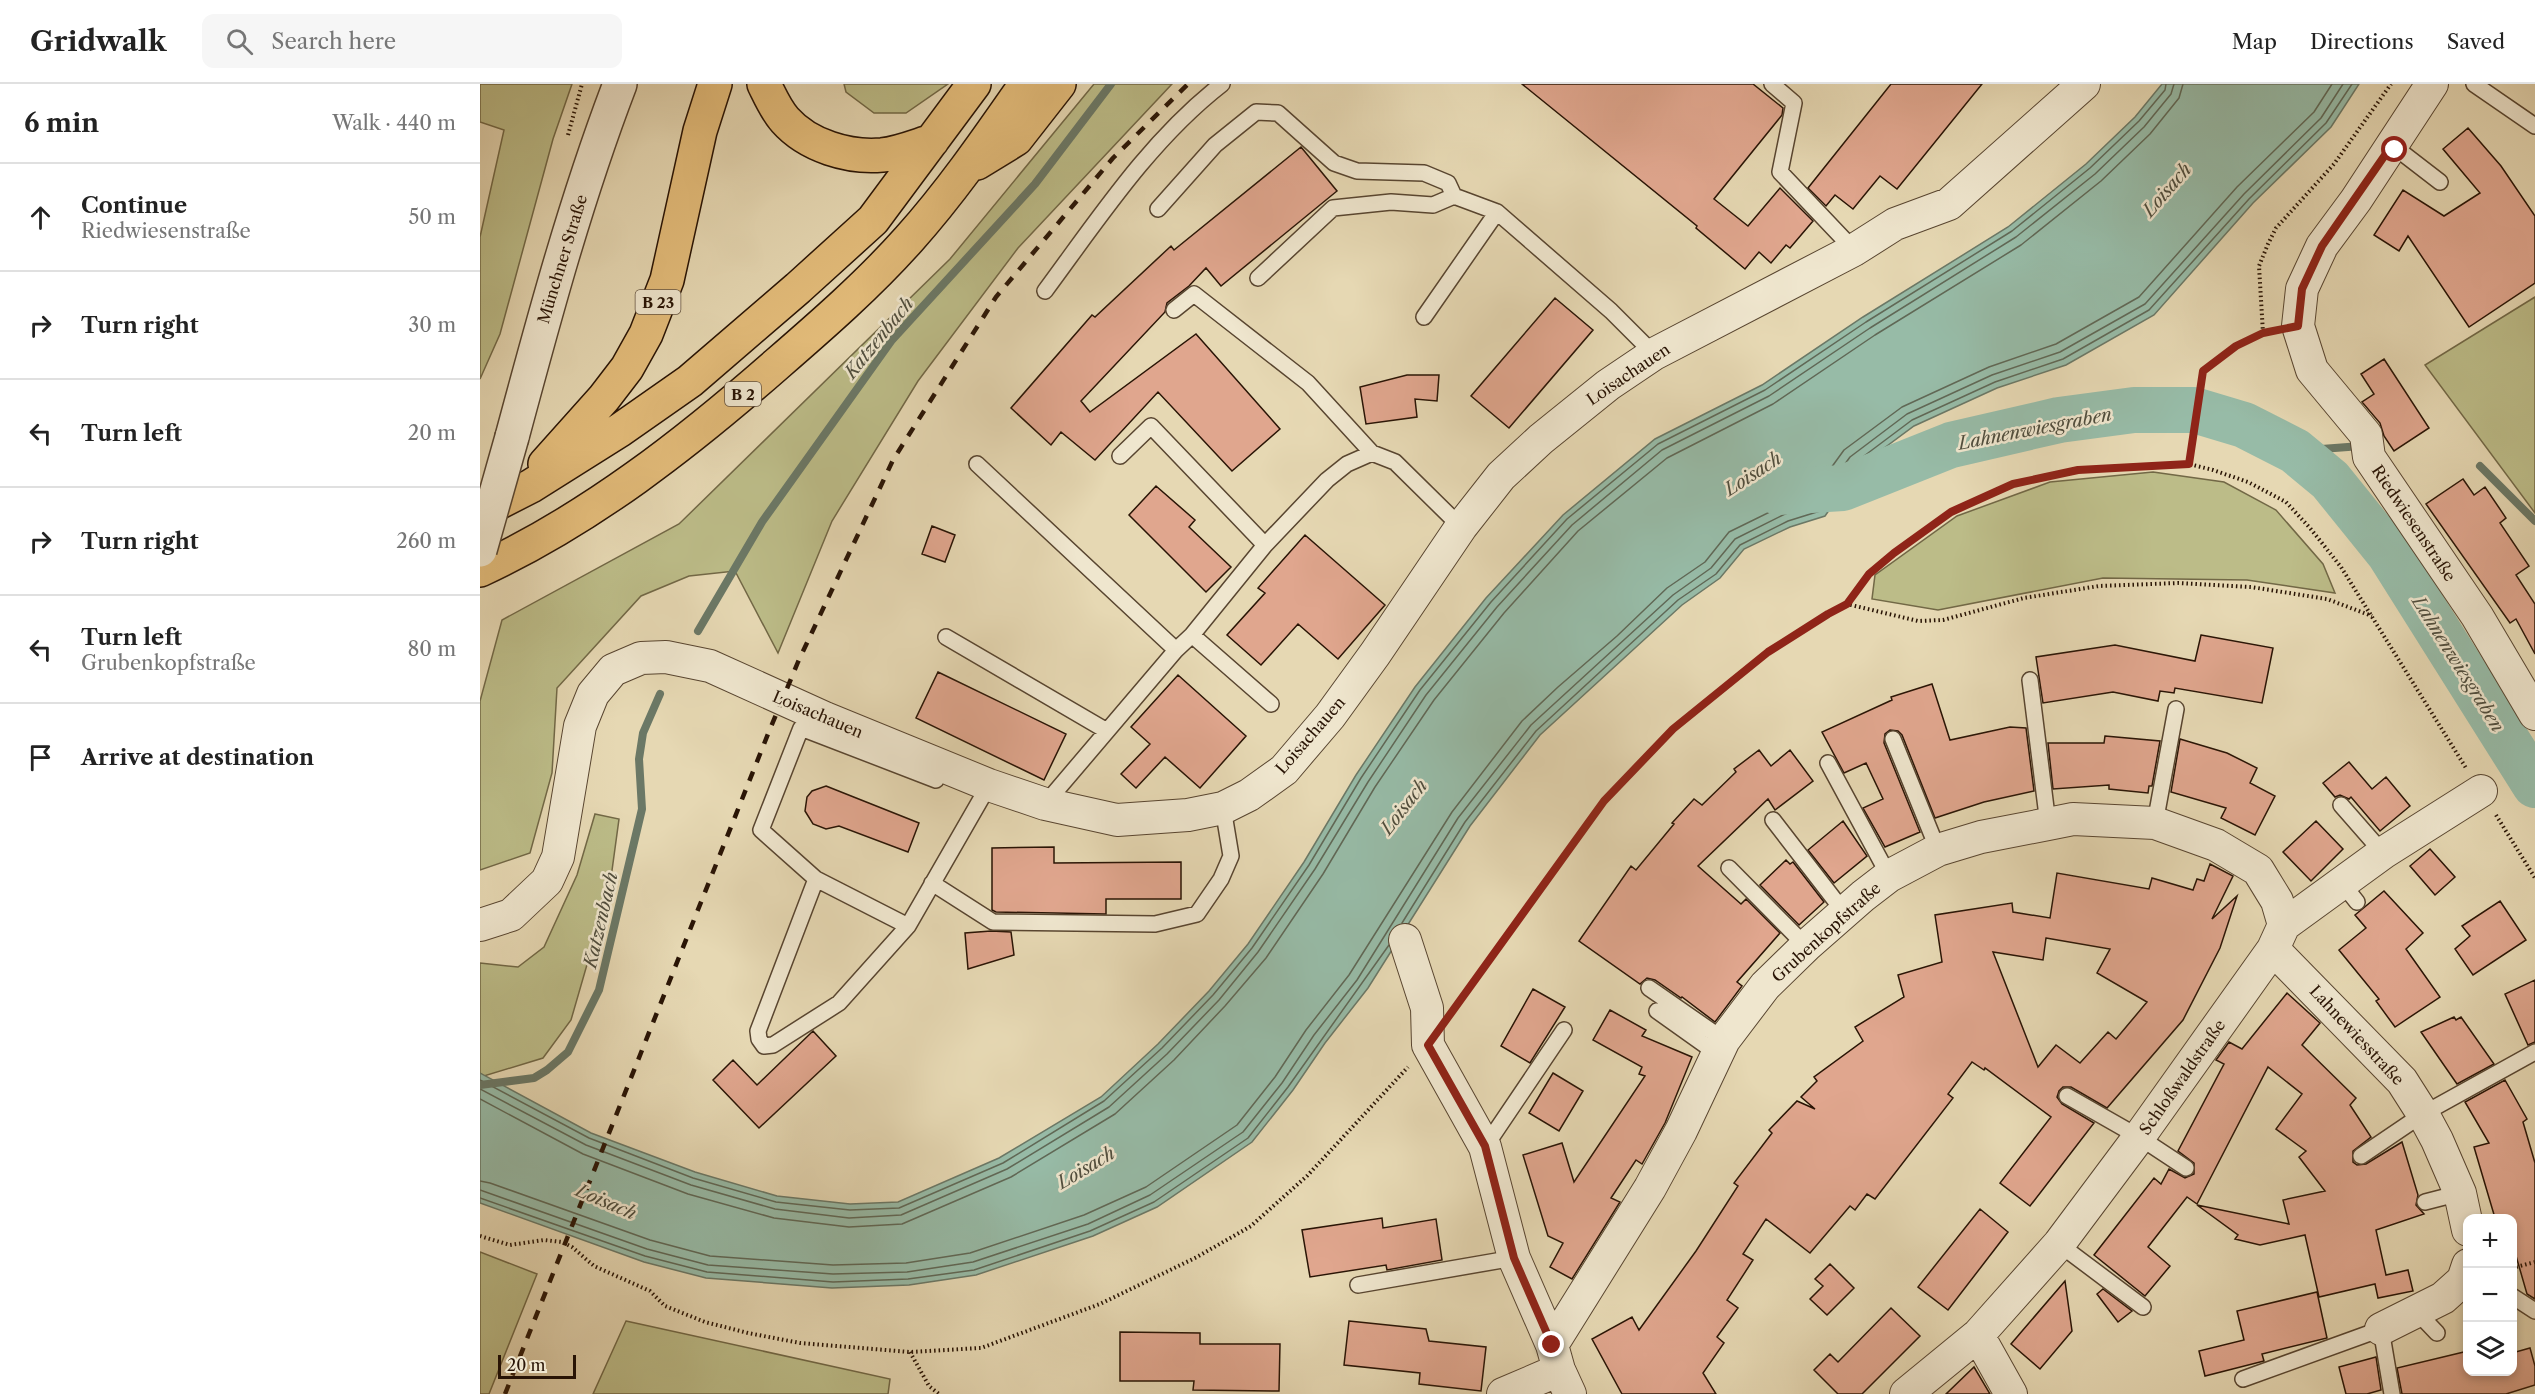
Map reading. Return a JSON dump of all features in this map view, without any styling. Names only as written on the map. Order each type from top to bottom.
[{"type":"highway","name":"B 23","points":[[531,486],[552,455],[589,416],[627,368],[646,334],[667,280],[700,131],[716,84]]},
{"type":"highway","points":[[764,84],[785,120],[803,135],[825,147],[851,154],[883,155],[932,141]]},
{"type":"highway","name":"B 2","points":[[480,512],[531,486],[620,430],[690,381],[798,288],[873,220],[974,84]]},
{"type":"highway","name":"B 2","points":[[480,570],[596,506],[714,420],[819,328],[908,240],[966,170],[1026,84]]},
{"type":"highway","points":[[966,170],[1016,139],[1059,84]]},
{"type":"street","name":"Münchner Straße","points":[[480,550],[554,283],[604,125],[620,84]]},
{"type":"street","name":"Loisachauen","points":[[480,925],[487,925],[511,915],[547,881],[558,857],[580,726],[594,694],[613,670],[640,658],[666,657],[710,666],[825,718],[989,785],[1045,804],[1117,820],[1188,815],[1222,808],[1249,795],[1284,770],[1330,716],[1395,626],[1461,527],[1501,476],[1541,439],[1608,385],[1654,354],[1854,250],[1895,224],[1949,204],[2084,84]]},
{"type":"street","name":"Riedwiesenstraße","points":[[2432,84],[2322,246],[2302,289],[2298,326],[2312,370],[2368,446],[2477,615],[2535,714]]},
{"type":"street","name":"Schloßwaldstraße","points":[[1906,1394],[1978,1335],[2059,1244],[2139,1137],[2279,937],[2350,893],[2383,853],[2481,791]]},
{"type":"street","name":"Grubenkopfstraße","points":[[1560,1370],[1650,1188],[1681,1131],[1720,1046],[1766,986],[1844,912],[1889,876],[1938,850],[1981,837],[2073,819],[2155,823],[2216,845],[2258,870],[2277,901],[2279,937]]},
{"type":"street","name":"Lahnewiesstraße","points":[[2279,937],[2402,1081],[2423,1114],[2460,1194],[2464,1214]]},
{"type":"street","points":[[1405,939],[1426,1008],[1428,1045],[1485,1146],[1514,1258],[1560,1370],[1503,1394]]},
{"type":"street","points":[[2381,1329],[2427,1323],[2443,1298],[2463,1278]]},
{"type":"street","points":[[1978,1335],[2011,1394]]},
{"type":"lane","points":[[1045,291],[1139,166],[1194,106],[1222,84]]},
{"type":"lane","points":[[1772,84],[1794,103],[1780,172],[1854,250]]},
{"type":"lane","points":[[2474,84],[2535,126]]},
{"type":"lane","points":[[1158,209],[1215,144],[1256,112],[1278,113],[1334,164],[1357,171],[1424,173],[1448,183],[1454,196]]},
{"type":"lane","points":[[2392,145],[2395,150],[2440,182]]},
{"type":"lane","points":[[1258,278],[1333,208],[1391,202],[1433,205],[1454,196],[1497,212],[1603,304],[1654,354]]},
{"type":"lane","points":[[1424,317],[1497,212]]},
{"type":"lane","points":[[1174,310],[1194,294],[1308,383],[1372,453],[1395,462],[1461,527]]},
{"type":"lane","points":[[1120,456],[1151,426],[1264,545]]},
{"type":"lane","points":[[1045,804],[1176,650],[1192,635],[1264,545],[1327,480],[1347,464],[1372,453]]},
{"type":"lane","points":[[977,464],[1176,650]]},
{"type":"lane","points":[[1192,635],[1271,704]]},
{"type":"lane","points":[[946,637],[1107,731]]},
{"type":"lane","points":[[2030,681],[2048,824]]},
{"type":"lane","points":[[2155,823],[2176,709]]},
{"type":"lane","points":[[908,926],[816,879],[760,830],[801,728],[948,785],[989,785]]},
{"type":"lane","points":[[1893,739],[1938,850]]},
{"type":"lane","points":[[1828,763],[1889,876]]},
{"type":"lane","points":[[816,879],[758,1030],[759,1039],[764,1046],[773,1045],[839,1003],[908,926],[989,785]]},
{"type":"lane","points":[[2341,805],[2383,853]]},
{"type":"lane","points":[[932,883],[993,922],[1155,924],[1197,914],[1221,879],[1231,856],[1222,808]]},
{"type":"lane","points":[[1773,820],[1844,912]]},
{"type":"lane","points":[[1729,868],[1806,946]]},
{"type":"lane","points":[[1649,988],[1720,1046]]},
{"type":"lane","points":[[1657,1011],[1720,1046]]},
{"type":"lane","points":[[1485,1146],[1564,1030]]},
{"type":"lane","points":[[2361,1156],[2423,1114],[2535,1052]]},
{"type":"lane","points":[[2067,1096],[2139,1137],[2186,1168]]},
{"type":"lane","points":[[2425,1202],[2460,1194]]},
{"type":"lane","points":[[2059,1244],[2143,1306]]},
{"type":"lane","points":[[1358,1285],[1514,1258]]},
{"type":"lane","points":[[2517,1299],[2535,1311]]},
{"type":"lane","points":[[2243,1379],[2381,1329],[2392,1394]]},
{"type":"path","points":[[2263,333],[2259,266],[2276,228],[2334,164],[2391,84]]},
{"type":"path","points":[[2189,464],[2203,371],[2236,346],[2263,333],[2298,326]]},
{"type":"path","points":[[1454,1010],[1534,895],[1604,801],[1673,729],[1768,652],[1847,604],[1869,574],[1920,533],[1951,512],[2013,484],[2078,470],[2189,464],[2248,482],[2286,502],[2341,567],[2535,878]]},
{"type":"path","points":[[1847,604],[1918,621],[1943,620],[2024,598],[2099,586],[2178,584],[2251,587],[2327,599],[2372,616]]},
{"type":"path","points":[[480,1236],[510,1245],[544,1240],[562,1242],[572,1247],[594,1266],[650,1291],[665,1306],[727,1328],[800,1343],[910,1352],[981,1348],[1090,1308],[1197,1257],[1251,1226],[1307,1176],[1428,1045]]},
{"type":"path","points":[[2517,1267],[2535,1262]]},
{"type":"path","points":[[910,1352],[929,1386],[939,1394]]},
{"type":"shaded area","points":[[480,84],[572,84],[553,139],[500,334],[480,379],[480,237],[504,130],[480,122]]},
{"type":"shaded area","points":[[844,84],[948,84],[906,113],[874,113],[846,92]]},
{"type":"shaded area","points":[[1094,84],[1172,84],[1018,248],[918,381],[832,521],[778,653],[735,571],[689,576],[641,596],[557,688],[552,773],[530,853],[480,870],[480,701],[502,620],[679,524],[950,259]]},
{"type":"shaded area","points":[[2535,297],[2535,513],[2425,365]]},
{"type":"shaded area","points":[[2153,472],[2224,482],[2276,510],[2323,564],[2335,593],[2247,580],[2103,578],[1938,610],[1872,599],[1875,575],[1957,516],[2050,482]]},
{"type":"shaded area","points":[[595,814],[619,819],[610,885],[571,1020],[543,1058],[484,1076],[480,1073],[480,963],[518,967],[544,947],[577,875]]},
{"type":"shaded area","points":[[480,1252],[537,1274],[489,1394],[480,1394]]},
{"type":"shaded area","points":[[626,1321],[890,1379],[888,1394],[593,1394]]},
{"type":"water","name":"Loisach","points":[[2162,84],[2359,84],[2331,127],[2253,203],[2154,315],[2066,365],[1997,388],[1914,426],[1860,466],[1825,516],[1790,527],[1744,549],[1720,578],[1682,605],[1540,735],[1470,826],[1368,988],[1252,1142],[1157,1207],[1093,1236],[976,1275],[909,1285],[832,1288],[706,1278],[644,1262],[480,1203],[480,1073],[591,1133],[695,1172],[777,1196],[850,1204],[898,1202],[999,1158],[1101,1097],[1158,1044],[1209,991],[1248,944],[1304,862],[1356,775],[1415,687],[1486,598],[1563,515],[1655,439],[1762,385],[1863,317],[2008,227],[2086,164],[2135,117]]},
{"type":"building","points":[[1522,84],[1753,84],[1783,108],[1782,115],[1714,199],[1748,226],[1780,188],[1813,221],[1790,248],[1786,245],[1771,263],[1759,252],[1745,269],[1696,228],[1697,226]]},
{"type":"building","points":[[1891,84],[1982,84],[1897,189],[1880,176],[1853,209],[1835,195],[1826,206],[1808,188]]},
{"type":"building","points":[[2468,128],[2501,166],[2535,216],[2535,283],[2469,327],[2408,236],[2399,251],[2374,235],[2403,190],[2444,216],[2480,193],[2443,149]]},
{"type":"building","points":[[1301,147],[1337,191],[1221,286],[1206,268],[1189,286],[1167,303],[1165,312],[1081,401],[1090,412],[1196,334],[1280,429],[1232,471],[1158,392],[1095,460],[1061,432],[1051,445],[1011,408],[1092,315],[1095,317],[1171,246],[1174,250]]},
{"type":"building","points":[[1555,298],[1593,330],[1509,428],[1471,396]]},
{"type":"building","points":[[2384,359],[2429,428],[2394,451],[2384,436],[2380,423],[2362,402],[2374,394],[2361,374]]},
{"type":"building","points":[[1407,375],[1439,375],[1437,401],[1415,399],[1417,417],[1366,424],[1360,387]]},
{"type":"building","points":[[2463,479],[2474,495],[2485,487],[2506,518],[2500,523],[2529,566],[2516,575],[2535,604],[2535,654],[2516,619],[2510,623],[2426,504]]},
{"type":"building","points":[[1156,486],[1195,520],[1189,527],[1231,567],[1206,592],[1129,515]]},
{"type":"building","points":[[932,526],[955,535],[945,562],[922,554]]},
{"type":"building","points":[[1305,535],[1385,605],[1338,659],[1298,624],[1261,665],[1227,635],[1265,593],[1258,588]]},
{"type":"building","points":[[2201,635],[2273,648],[2262,703],[2175,688],[2174,693],[2160,691],[2158,701],[2113,692],[2043,703],[2036,657],[2115,645],[2195,661]]},
{"type":"building","points":[[938,672],[1066,734],[1044,780],[916,718]]},
{"type":"building","points":[[1178,675],[1246,736],[1200,788],[1165,757],[1136,788],[1121,774],[1150,744],[1131,727]]},
{"type":"building","points":[[1932,684],[1950,740],[2010,727],[2026,728],[2034,791],[1984,802],[1935,818],[1902,735],[1898,731],[1890,730],[1885,734],[1884,743],[1920,832],[1885,847],[1863,808],[1883,799],[1866,763],[1844,773],[1822,732],[1892,700],[1891,697]]},
{"type":"building","points":[[2105,736],[2160,741],[2152,786],[2149,786],[2148,793],[2109,789],[2109,785],[2053,789],[2048,743],[2104,743]]},
{"type":"building","points":[[2180,739],[2227,753],[2257,768],[2250,783],[2275,796],[2255,835],[2221,818],[2226,808],[2171,792]]},
{"type":"building","points":[[1759,750],[1771,766],[1790,750],[1813,781],[1775,810],[1768,799],[1698,866],[1741,904],[1746,899],[1780,933],[1737,982],[1742,986],[1715,1022],[1655,980],[1647,978],[1640,984],[1579,941],[1631,866],[1636,870],[1674,824],[1672,823],[1694,799],[1702,805],[1736,772],[1734,769]]},
{"type":"building","points":[[2349,762],[2372,789],[2386,777],[2410,806],[2380,831],[2351,797],[2349,799],[2340,795],[2335,797],[2323,783]]},
{"type":"building","points":[[826,786],[919,823],[908,852],[839,826],[826,829],[813,824],[805,811],[807,797],[812,791]]},
{"type":"building","points":[[1843,821],[1867,856],[1834,883],[1808,850]]},
{"type":"building","points":[[2316,821],[2343,849],[2311,881],[2283,852]]},
{"type":"building","points":[[1054,847],[1054,863],[1181,862],[1181,899],[1106,899],[1106,914],[996,912],[992,910],[992,848]]},
{"type":"building","points":[[2430,849],[2455,877],[2435,895],[2410,866]]},
{"type":"building","points":[[1786,860],[1790,864],[1793,862],[1824,902],[1799,925],[1760,885]]},
{"type":"building","points":[[2210,864],[2233,876],[2212,919],[2237,896],[2220,948],[2183,1020],[2107,1108],[2071,1087],[2063,1087],[2059,1091],[2057,1097],[2062,1104],[2094,1123],[2030,1206],[2000,1183],[2051,1117],[1985,1068],[1984,1070],[1972,1062],[1948,1094],[1953,1098],[1875,1199],[1867,1194],[1855,1210],[1850,1206],[1810,1253],[1766,1219],[1743,1254],[1753,1260],[1727,1300],[1738,1308],[1717,1337],[1724,1343],[1703,1373],[1716,1394],[1622,1394],[1592,1339],[1632,1317],[1639,1330],[1696,1251],[1738,1186],[1734,1183],[1772,1133],[1769,1130],[1797,1101],[1815,1109],[1801,1097],[1817,1081],[1814,1077],[1863,1041],[1855,1027],[1904,997],[1898,975],[1942,962],[1935,915],[2012,903],[2013,912],[2050,918],[2057,873],[2149,889],[2152,878],[2193,890],[2197,879],[2204,881]],"holes":[[[2046,938],[2110,949],[2097,973],[2147,1002],[2116,1039],[2108,1032],[2080,1063],[2056,1045],[2038,1067],[1993,952],[2043,960]]]},
{"type":"building","points":[[2384,891],[2423,933],[2406,949],[2440,997],[2395,1027],[2376,1001],[2379,999],[2339,950],[2366,928],[2355,915]]},
{"type":"building","points":[[2500,901],[2526,940],[2473,975],[2455,949],[2470,936],[2462,926]]},
{"type":"building","points":[[1011,932],[1014,955],[968,969],[965,933]]},
{"type":"building","points":[[2535,980],[2535,1042],[2528,1045],[2505,994]]},
{"type":"building","points":[[1533,989],[1565,1007],[1530,1063],[1501,1046]]},
{"type":"building","points":[[2287,993],[2320,1023],[2302,1045],[2356,1098],[2350,1105],[2371,1137],[2353,1151],[2353,1162],[2357,1165],[2366,1164],[2402,1142],[2418,1195],[2416,1205],[2424,1214],[2376,1230],[2386,1275],[2408,1270],[2413,1291],[2378,1298],[2375,1284],[2319,1297],[2305,1235],[2260,1245],[2235,1239],[2238,1235],[2197,1205],[2289,1224],[2283,1200],[2325,1191],[2299,1157],[2306,1151],[2276,1129],[2302,1094],[2268,1067],[2197,1204],[2187,1197],[2148,1247],[2170,1266],[2145,1296],[2094,1255],[2154,1178],[2161,1184],[2169,1169],[2185,1178],[2194,1174],[2194,1163],[2178,1151],[2224,1064],[2216,1060],[2229,1042],[2242,1049]]},
{"type":"building","points":[[1610,1010],[1646,1030],[1642,1036],[1692,1057],[1665,1123],[1642,1164],[1636,1160],[1611,1198],[1620,1202],[1572,1279],[1550,1267],[1563,1243],[1548,1236],[1523,1155],[1562,1143],[1574,1182],[1645,1076],[1639,1074],[1642,1067],[1593,1040]]},
{"type":"building","points":[[2454,1017],[2456,1020],[2461,1017],[2494,1064],[2457,1084],[2421,1032]]},
{"type":"building","points":[[813,1031],[836,1056],[759,1128],[713,1080],[733,1060],[757,1085]]},
{"type":"building","points":[[1553,1073],[1583,1091],[1559,1131],[1529,1113]]},
{"type":"building","points":[[2505,1080],[2527,1119],[2523,1122],[2535,1163],[2535,1299],[2527,1294],[2517,1259],[2517,1214],[2494,1214],[2474,1147],[2489,1143],[2465,1102]]},
{"type":"building","points":[[1980,1209],[2008,1232],[1948,1310],[1918,1287]]},
{"type":"building","points":[[1382,1218],[1383,1228],[1436,1219],[1442,1260],[1387,1270],[1386,1265],[1310,1277],[1302,1230]]},
{"type":"building","points":[[1830,1264],[1854,1288],[1827,1315],[1810,1299],[1823,1286],[1815,1279]]},
{"type":"building","points":[[2065,1281],[2072,1331],[2040,1369],[2011,1344]]},
{"type":"building","points":[[2103,1289],[2132,1311],[2118,1322],[2097,1294]]},
{"type":"building","points":[[2317,1292],[2327,1338],[2262,1354],[2264,1361],[2205,1376],[2199,1351],[2244,1340],[2237,1311]]},
{"type":"building","points":[[1891,1308],[1920,1336],[1862,1394],[1838,1394],[1814,1370],[1830,1354],[1838,1362]]},
{"type":"building","points":[[1349,1321],[1426,1329],[1429,1341],[1486,1347],[1481,1391],[1419,1384],[1420,1373],[1344,1365]]},
{"type":"building","points":[[1120,1332],[1200,1333],[1200,1344],[1280,1344],[1279,1391],[1193,1390],[1194,1381],[1120,1381]]},
{"type":"building","points":[[2530,1348],[2535,1366],[2535,1385],[2506,1394],[2402,1394],[2397,1368],[2463,1352],[2463,1376],[2517,1376],[2517,1352]]},
{"type":"building","points":[[2376,1357],[2381,1390],[2367,1394],[2346,1394],[2339,1367]]},
{"type":"building","points":[[1974,1367],[1990,1394],[1946,1394]]},
{"type":"waterway","name":"Katzenbach","points":[[698,631],[762,522],[892,340],[1035,184],[1111,84]]},
{"type":"waterway","name":"Lahnenwiesgraben","points":[[1778,492],[1843,488],[1951,445],[2059,420],[2134,410],[2194,410],[2244,425],[2295,451],[2330,480],[2389,553],[2535,785]]},
{"type":"waterway","points":[[2295,451],[2361,446]]},
{"type":"waterway","points":[[2480,466],[2535,521]]},
{"type":"waterway","name":"Katzenbach","points":[[480,1085],[534,1078],[547,1070],[568,1052],[599,990],[642,809],[639,759],[643,733],[660,694]]},
{"type":"railway","points":[[505,1394],[768,734],[798,662],[893,460],[996,297],[1113,158],[1188,84]]},
{"type":"route","points":[[1552,1345],[1514,1258],[1485,1146],[1428,1045],[1604,801],[1673,729],[1768,652],[1847,604],[1869,574],[1920,533],[1951,512],[2013,484],[2078,470],[2110,466],[2189,464],[2203,371],[2236,346],[2263,333],[2298,326],[2302,289],[2322,246],[2392,145],[2395,150]]}]
